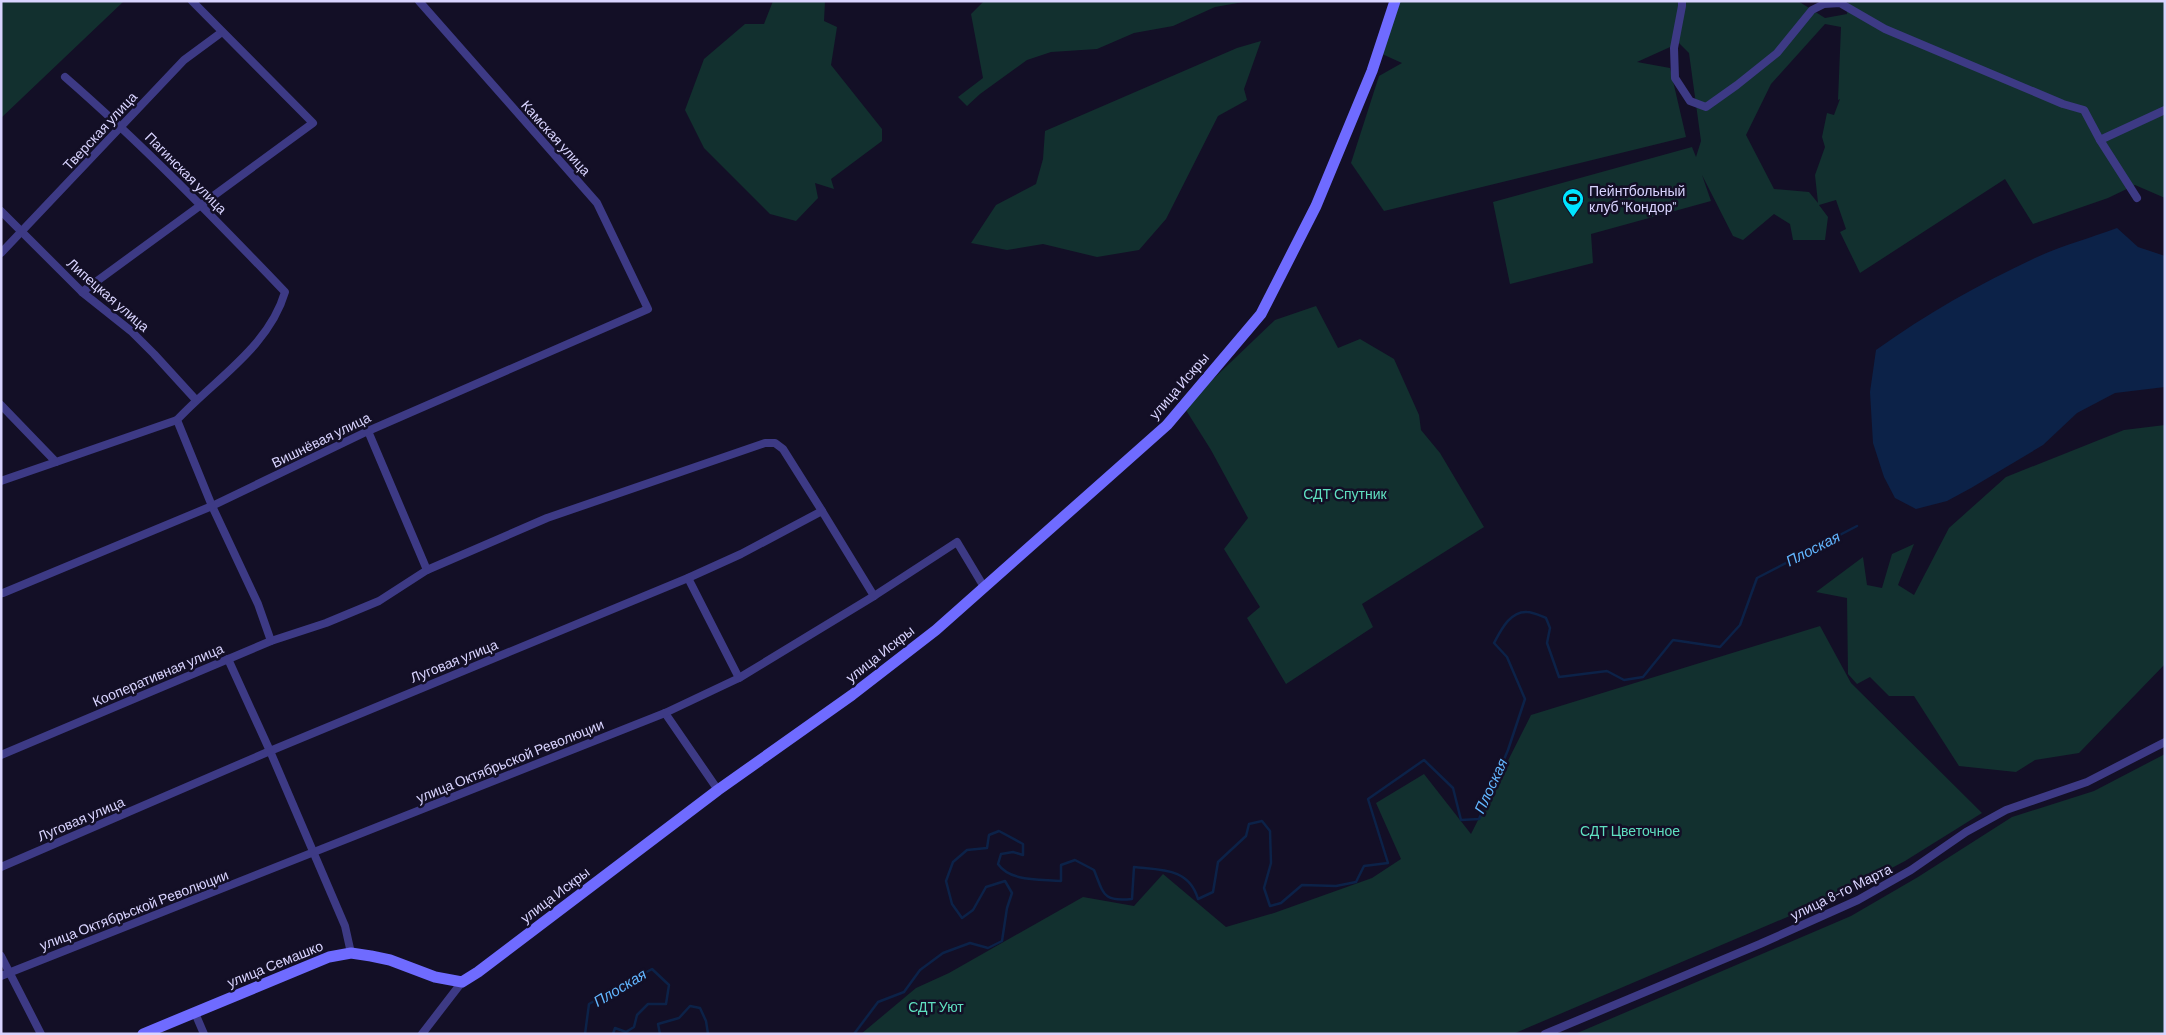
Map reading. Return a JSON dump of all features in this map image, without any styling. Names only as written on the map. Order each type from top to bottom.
[{"type":"main road","name":"улица Искры","points":[[462,982],[478,972],[718,790],[852,695],[936,630],[1166,425],[1261,314],[1316,206],[1372,71],[1395,1]]},
{"type":"main road","name":"улица Семашко","points":[[143,1034],[329,957],[351,953],[390,960],[435,978],[462,982]]},
{"type":"street","points":[[82,292],[313,123],[192,1]]},
{"type":"street","name":"Камская улица","points":[[419,1],[597,203],[648,309]]},
{"type":"street","points":[[1682,1],[1674,48],[1676,78],[1690,101],[1706,107],[1777,53],[1812,10],[1824,4],[1840,3],[1886,29],[2063,104],[2084,110],[2100,140],[2137,198]]},
{"type":"street","name":"Тверская улица","points":[[1,252],[184,60],[222,32]]},
{"type":"street","name":"Пагинская улица","points":[[65,76],[122,126],[285,292],[280,309],[265,332],[245,355],[196,400]]},
{"type":"street","points":[[2100,140],[2165,110]]},
{"type":"street","name":"Липецкая улица","points":[[1,212],[82,292],[130,331],[154,354],[196,400]]},
{"type":"street","name":"Вишнёвая улица","points":[[3,593],[212,506],[368,431],[648,309]]},
{"type":"street","points":[[1,481],[178,420],[196,400]]},
{"type":"street","points":[[1,405],[56,462]]},
{"type":"street","points":[[178,420],[212,506],[258,604],[271,640]]},
{"type":"street","points":[[368,431],[427,570]]},
{"type":"street","name":"Кооперативная улица","points":[[1,755],[271,640],[326,623],[379,601],[427,570],[547,518],[765,443],[775,443],[783,449],[822,511]]},
{"type":"street","points":[[822,511],[874,596]]},
{"type":"street","name":"Луговая улица","points":[[1,867],[270,751],[688,578],[741,554],[822,511]]},
{"type":"street","name":"улица Октябрьской Революции","points":[[5,974],[313,854],[665,713],[739,678],[874,596],[957,542],[984,587]]},
{"type":"street","points":[[688,578],[739,678]]},
{"type":"street","points":[[228,659],[270,751],[345,926],[351,953]]},
{"type":"street","points":[[665,713],[718,790]]},
{"type":"street","name":"улица 8-го Марта","points":[[1545,1034],[1760,944],[1858,900],[1911,870],[1966,832],[2006,810],[2087,782],[2165,742]]},
{"type":"street","points":[[1,956],[5,974],[41,1034]]},
{"type":"street","points":[[422,1034],[462,982]]},
{"type":"street","points":[[195,1013],[204,1034]]},
{"type":"green space","points":[[1,1],[124,1],[1,118]]},
{"type":"green space","points":[[773,1],[825,1],[824,21],[837,27],[831,65],[882,129],[882,141],[831,179],[834,189],[815,183],[818,198],[796,221],[770,214],[704,148],[685,110],[704,59],[745,24],[764,24]]},
{"type":"green space","points":[[984,1],[1249,1],[1215,7],[1173,26],[1134,33],[1097,49],[1051,52],[1027,60],[980,94],[967,106],[958,97],[983,78],[971,14]]},
{"type":"green space","points":[[1400,1],[1798,1],[1825,18],[1847,14],[1848,1],[2165,1],[2165,198],[2135,185],[2108,198],[2033,224],[2005,179],[1860,273],[1840,232],[1846,229],[1836,200],[1819,205],[1828,217],[1825,240],[1793,240],[1790,224],[1774,214],[1743,240],[1733,236],[1702,175],[1711,201],[1591,234],[1593,263],[1510,284],[1493,202],[1692,147],[1696,157],[1701,141],[1689,53],[1679,43],[1637,62],[1670,68],[1686,137],[1384,211],[1351,163],[1379,76],[1402,63],[1382,54]],"holes":[[[1825,24],[1841,27],[1838,100],[1840,99],[1834,115],[1827,113],[1822,137],[1825,147],[1815,175],[1818,203],[1809,192],[1774,189],[1746,135],[1771,84]]]},
{"type":"green space","points":[[1261,41],[1244,89],[1247,100],[1218,116],[1166,219],[1139,250],[1097,257],[1043,244],[1007,250],[971,243],[996,205],[1036,184],[1043,159],[1045,131],[1237,48]]},
{"type":"green space","name":"СДТ Спутник","points":[[1316,306],[1338,348],[1360,339],[1394,359],[1419,415],[1421,430],[1440,453],[1484,527],[1362,604],[1373,627],[1286,684],[1247,618],[1260,607],[1224,549],[1248,518],[1211,450],[1184,407],[1275,320]]},
{"type":"green space","points":[[2165,425],[2165,664],[2079,753],[2035,760],[2016,772],[1959,766],[1914,696],[1889,696],[1870,677],[1857,684],[1848,674],[1847,598],[1816,592],[1863,557],[1867,585],[1882,588],[1892,554],[1914,544],[1898,585],[1914,595],[1949,528],[2006,477],[2124,430]]},
{"type":"green space","name":"СДТ Цветочное","points":[[1820,626],[1851,683],[1982,813],[1905,861],[1848,891],[1513,1034],[861,1034],[916,988],[949,973],[1083,897],[1134,906],[1163,874],[1226,927],[1274,913],[1372,878],[1401,859],[1376,803],[1424,774],[1471,834],[1531,715]]},
{"type":"green space","points":[[2165,754],[2165,1034],[1575,1034],[1851,916],[1918,877],[2012,817],[2094,791]]},
{"type":"water","points":[[2117,228],[2138,247],[2165,256],[2165,387],[2115,393],[2077,413],[2043,445],[1947,501],[1916,509],[1895,498],[1884,477],[1873,443],[1870,392],[1876,350],[1953,300],[1994,278],[2045,254]]},
{"type":"waterway","name":"Плоская","points":[[854,1034],[878,1002],[904,992],[920,970],[943,953],[970,943],[988,948],[1002,941],[1007,908],[1012,893],[1005,881],[986,887],[973,910],[962,918],[952,904],[946,881],[953,862],[967,850],[987,848],[989,835],[999,831],[1023,844],[1023,855],[1013,852],[1001,854],[998,864],[1003,870],[1018,877],[1061,881],[1061,865],[1075,860],[1094,870],[1100,886],[1106,895],[1110,898],[1122,900],[1132,899],[1134,867],[1164,870],[1173,872],[1188,881],[1198,899],[1213,892],[1218,862],[1246,836],[1249,824],[1262,821],[1270,831],[1271,863],[1264,888],[1270,906],[1281,903],[1302,885],[1336,886],[1356,882],[1364,866],[1388,863],[1368,799],[1424,760],[1453,788],[1461,820],[1479,819],[1508,750],[1525,699],[1507,657],[1494,643],[1503,627],[1511,618],[1527,612],[1546,618],[1550,628],[1547,643],[1559,677],[1607,671],[1624,680],[1643,677],[1673,640],[1720,647],[1740,625],[1757,578],[1857,526]]},
{"type":"waterway","name":"Плоская","points":[[585,1034],[589,1004],[652,969],[669,985],[666,1004],[648,1004],[637,1015],[634,1027],[626,1032],[615,1028],[613,1034]]},
{"type":"waterway","name":"Плоская","points":[[660,1034],[658,1024],[679,1018],[690,1006],[700,1008],[706,1021],[708,1034]]},
{"type":"place","name":"Пейнтбольный клуб \"Кондор\"","points":[[1573,218]]},
{"type":"park label","name":"СДТ Уют","points":[[936,1007]]}]
